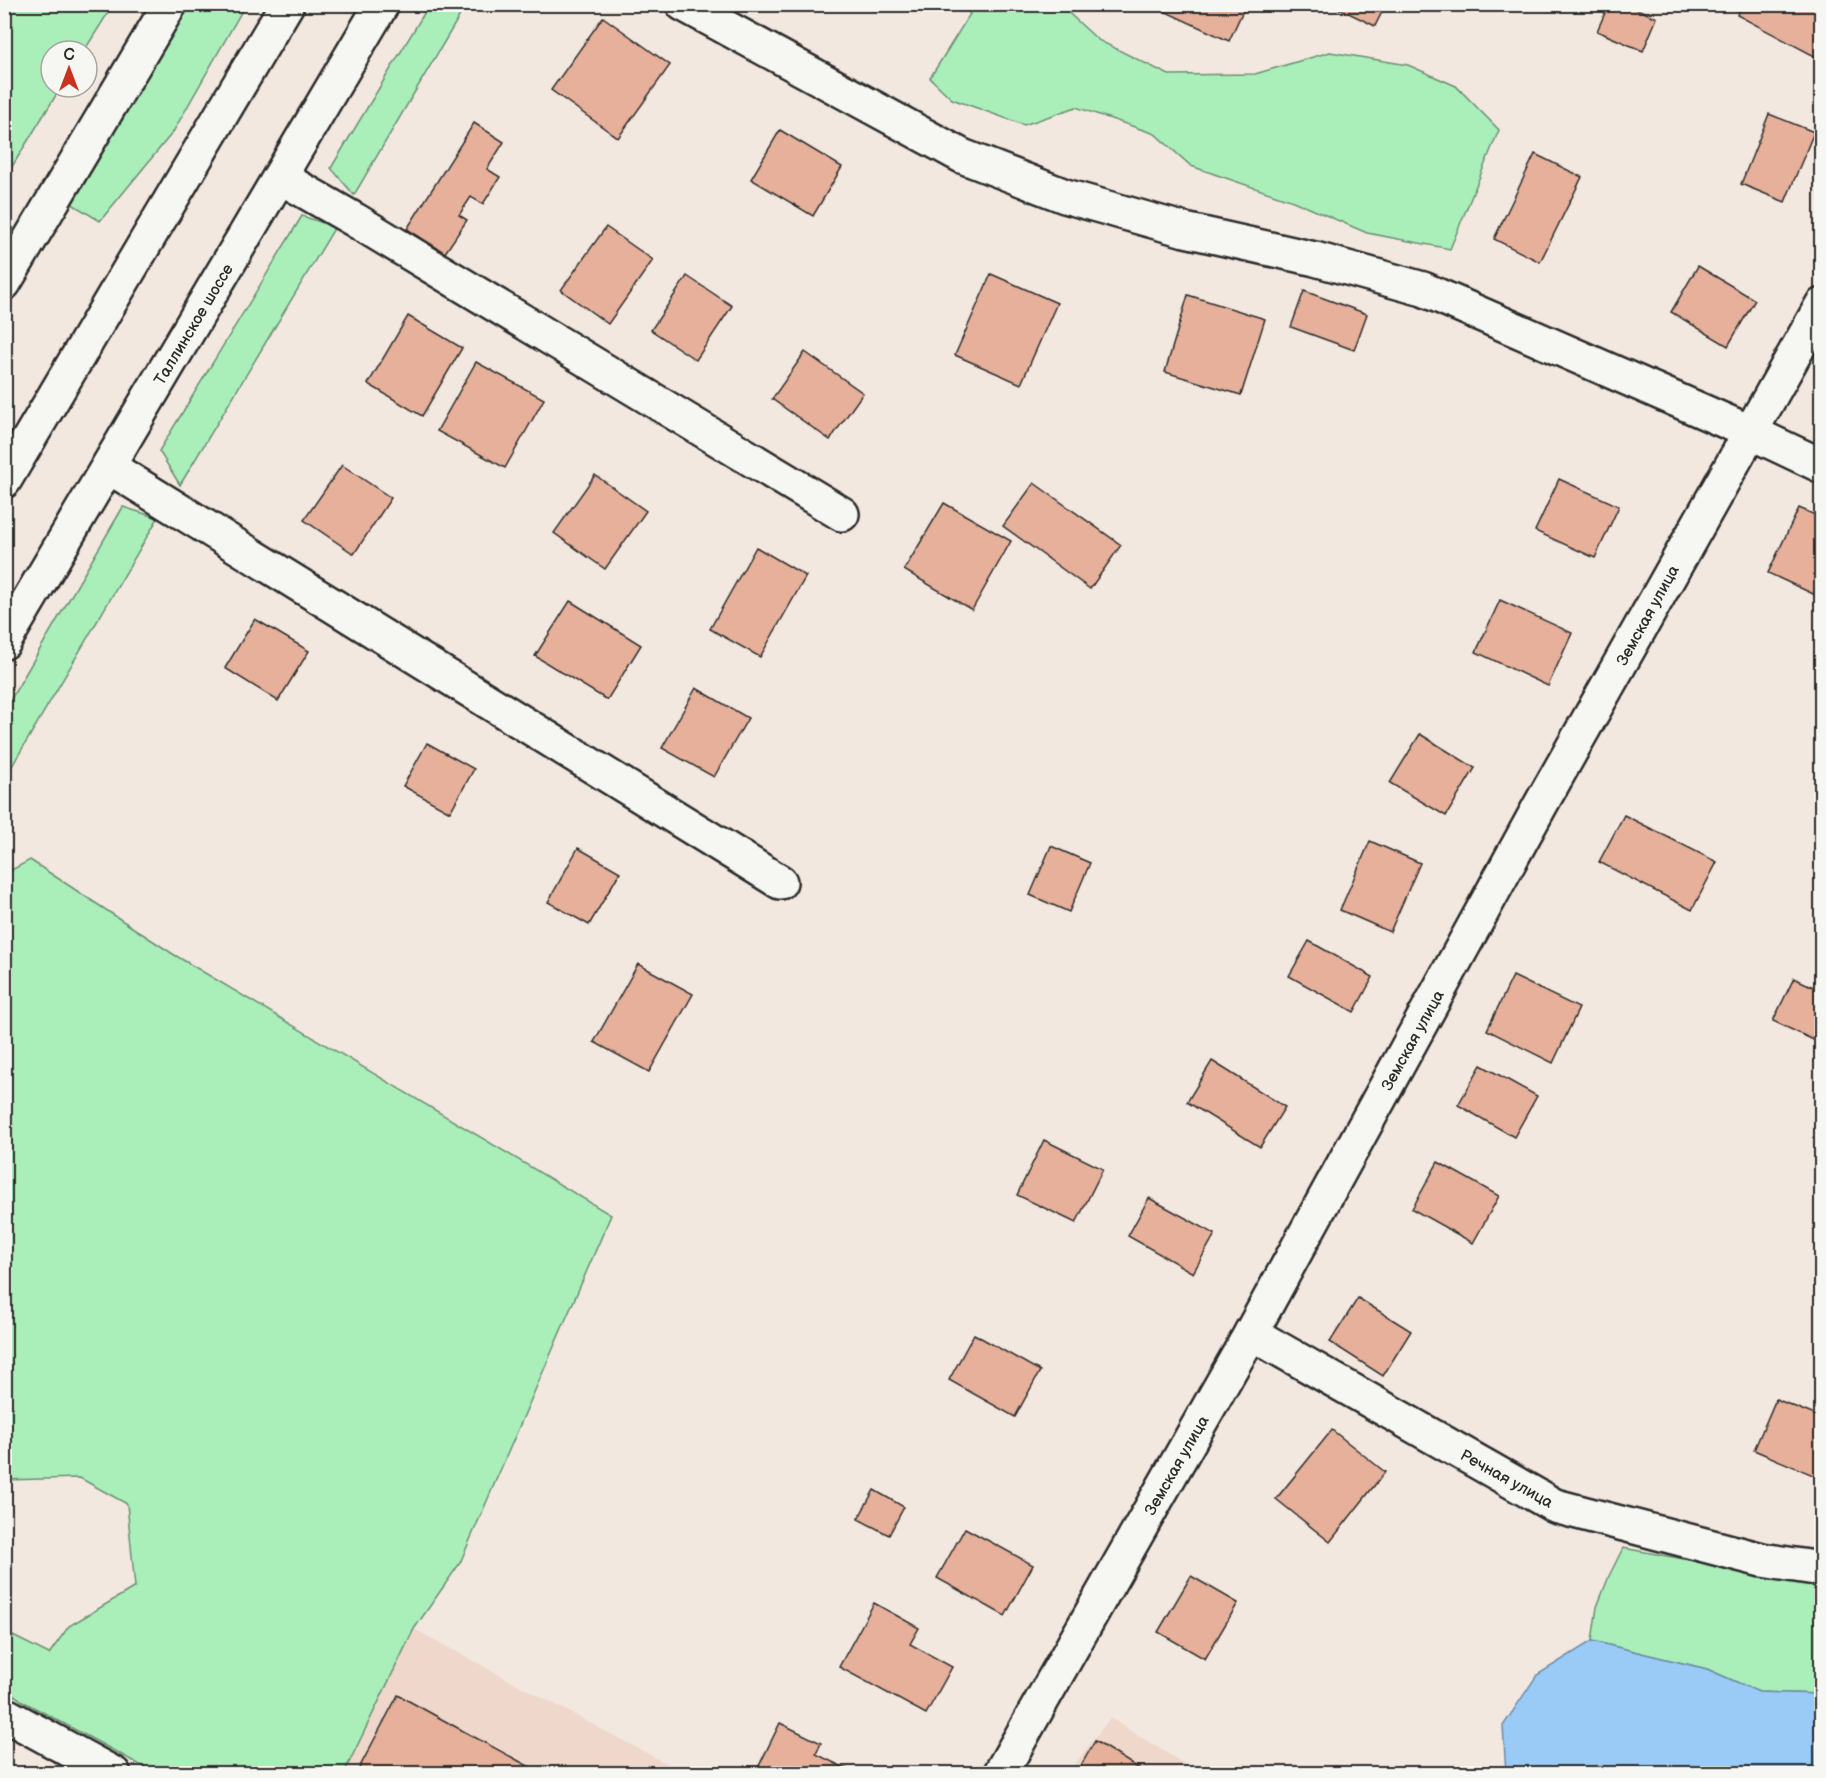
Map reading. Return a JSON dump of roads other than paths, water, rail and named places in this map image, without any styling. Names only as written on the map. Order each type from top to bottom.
[{"type":"street","points":[[4,282],[170,4]]},
{"type":"street","points":[[4,481],[287,4]]},
{"type":"street","name":"Таллинское шоссе","points":[[4,642],[382,4]]},
{"type":"street","points":[[683,4],[962,156],[1065,196],[1185,230],[1315,259],[1423,289],[1750,432],[1821,466]]},
{"type":"street","points":[[280,177],[842,514]]},
{"type":"street","name":"Земская улица","points":[[1000,1773],[1251,1333],[1541,804],[1821,305]]},
{"type":"street","points":[[109,467],[780,882]]},
{"type":"street","name":"Речная улица","points":[[1251,1333],[1555,1506],[1762,1560],[1821,1569]]},
{"type":"street","points":[[4,1714],[114,1773]]},
{"type":"water","points":[[1592,1641],[1707,1669],[1759,1692],[1821,1694],[1821,1773],[1506,1773],[1503,1726],[1537,1675]]}]
